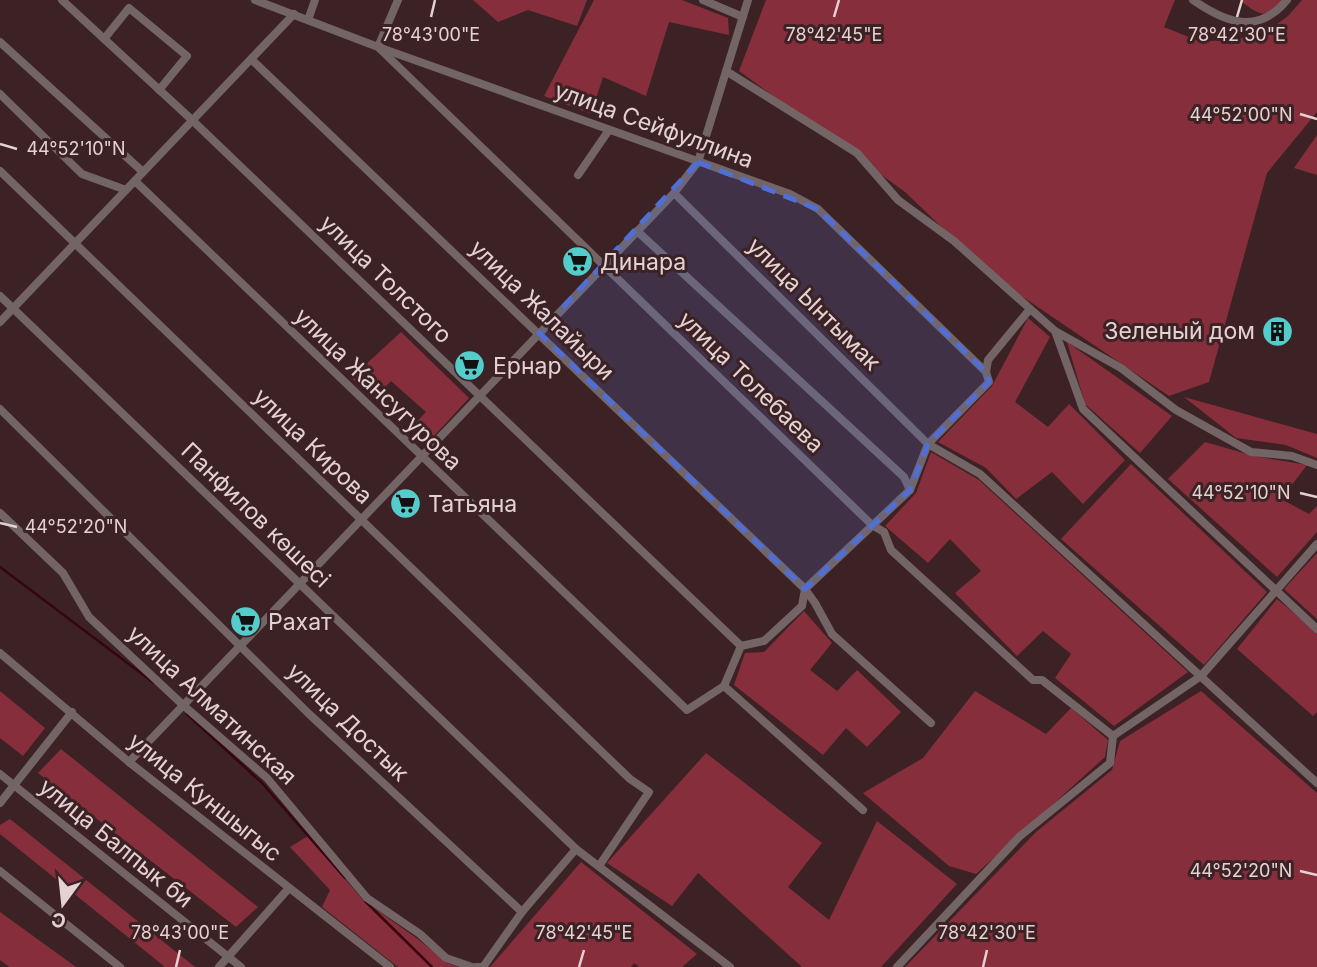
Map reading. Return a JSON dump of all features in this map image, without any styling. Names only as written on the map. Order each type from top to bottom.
[{"type":"street","name":"улица Толстого","points":[[62,0],[192,120],[741,646]]},
{"type":"street","name":"улица Сейфуллина","points":[[255,0],[377,47],[790,194],[818,209],[986,372]]},
{"type":"street","points":[[307,20],[315,0]]},
{"type":"street","points":[[377,47],[398,0]]},
{"type":"street","points":[[704,0],[743,17]]},
{"type":"street","points":[[129,762],[674,193],[698,162],[748,0]]},
{"type":"street","points":[[1193,0],[1209,11],[1236,22],[1258,22],[1277,12],[1287,0]]},
{"type":"street","points":[[104,39],[129,8],[187,56],[159,90]]},
{"type":"street","points":[[0,322],[294,14]]},
{"type":"street","points":[[0,42],[143,172]]},
{"type":"street","name":"улица Толебаева","points":[[377,47],[872,525],[884,532],[891,550],[1033,680],[1042,680],[1113,736]]},
{"type":"street","name":"улица Жалайыри","points":[[251,59],[805,589],[816,603],[832,634],[931,723]]},
{"type":"street","points":[[726,71],[857,153],[898,200],[954,241],[1055,331],[1121,368],[1176,410],[1251,452],[1292,456],[1317,465]]},
{"type":"street","points":[[0,94],[82,174],[126,190]]},
{"type":"street","points":[[578,176],[609,130]]},
{"type":"street","name":"улица Кирова","points":[[0,171],[630,779],[649,792],[599,866]]},
{"type":"street","name":"улица Жансугурова","points":[[135,181],[687,710],[724,686]]},
{"type":"street","name":"улица Ынтымак","points":[[674,193],[928,444],[980,474],[1317,783]]},
{"type":"street","points":[[637,231],[904,477],[910,490]]},
{"type":"street","name":"Панфилов көшесі","points":[[0,296],[576,849],[730,967]]},
{"type":"street","points":[[863,810],[724,686],[741,646],[764,641],[802,606],[805,589],[910,490],[928,444],[989,382],[986,372],[988,360],[1030,309]]},
{"type":"street","points":[[1055,331],[1083,409],[1317,629]]},
{"type":"street","name":"улица Достык","points":[[0,409],[308,713],[522,912]]},
{"type":"street","name":"улица Алматинская","points":[[0,513],[63,573],[89,617],[183,705],[267,778],[367,898],[420,934],[446,958],[474,967],[483,967],[522,912]]},
{"type":"street","points":[[897,967],[1019,837],[1110,763],[1113,736],[1201,676],[1317,544]]},
{"type":"street","name":"улица Куншыгыс","points":[[0,653],[129,762],[390,967]]},
{"type":"street","points":[[0,803],[72,712]]},
{"type":"street","name":"улица Балпык би","points":[[0,774],[241,967]]},
{"type":"street","points":[[522,912],[576,849]]},
{"type":"street","points":[[0,870],[120,967]]},
{"type":"street","points":[[219,967],[289,888]]},
{"type":"highlighted area","points":[[698,162],[818,209],[986,372],[989,382],[928,444],[910,490],[805,589],[539,333]]},
{"type":"shaded area","points":[[473,0],[587,0],[577,26],[528,10],[498,22]]},
{"type":"shaded area","points":[[594,0],[682,0],[728,18],[729,35],[669,22],[646,96],[603,77],[591,114],[544,96]]},
{"type":"shaded area","points":[[766,0],[1175,0],[1164,27],[1201,42],[1261,36],[1288,16],[1302,0],[1317,0],[1317,112],[1267,173],[1209,382],[1169,396],[995,278],[905,192],[739,71]]},
{"type":"shaded area","points":[[1240,0],[1282,0],[1272,12],[1262,14]]},
{"type":"shaded area","points":[[1317,135],[1317,175],[1294,168]]},
{"type":"shaded area","points":[[1028,318],[1050,337],[1015,402],[1048,427],[1069,404],[1125,460],[1083,504],[1052,472],[1016,499],[986,468],[938,442],[992,386]]},
{"type":"shaded area","points":[[401,332],[469,398],[434,436],[411,428],[426,412],[391,381],[376,397],[351,378]]},
{"type":"shaded area","points":[[1067,342],[1172,416],[1140,453],[1085,404]]},
{"type":"shaded area","points":[[1184,397],[1317,434],[1317,458],[1286,445],[1236,438]]},
{"type":"shaded area","points":[[1205,442],[1254,456],[1307,465],[1281,499],[1309,514],[1317,506],[1317,532],[1277,577],[1168,479]]},
{"type":"shaded area","points":[[931,452],[979,480],[1188,672],[1114,726],[1055,678],[1071,654],[1043,631],[1017,656],[955,593],[981,571],[950,539],[928,563],[885,526],[916,493]]},
{"type":"shaded area","points":[[1131,464],[1267,592],[1204,665],[1061,539]]},
{"type":"shaded area","points":[[1317,553],[1317,619],[1284,589]]},
{"type":"shaded area","points":[[1277,599],[1317,632],[1317,712],[1313,716],[1237,649]]},
{"type":"shaded area","points":[[804,611],[832,643],[810,670],[837,691],[857,670],[901,712],[867,747],[846,728],[823,755],[734,685],[745,653],[764,652]]},
{"type":"shaded area","points":[[0,691],[45,728],[23,756],[0,738]]},
{"type":"shaded area","points":[[975,691],[1046,734],[1071,708],[1108,740],[1105,757],[976,874],[949,866],[863,793],[923,758]]},
{"type":"shaded area","points":[[1201,691],[1317,793],[1317,967],[905,967],[1036,832],[1112,770],[1120,741]]},
{"type":"shaded area","points":[[61,749],[258,907],[236,927],[38,773]]},
{"type":"shaded area","points":[[706,753],[822,843],[788,887],[829,920],[877,821],[957,884],[881,967],[802,967],[698,873],[672,906],[607,863]]},
{"type":"shaded area","points":[[10,819],[195,967],[165,967],[0,834],[0,825]]},
{"type":"shaded area","points":[[308,836],[363,900],[447,963],[458,967],[398,967],[322,907],[330,890],[290,847]]},
{"type":"shaded area","points":[[581,862],[697,954],[682,967],[639,967],[634,963],[631,967],[490,967]]},
{"type":"shaded area","points":[[0,912],[76,967],[9,967],[0,960]]},
{"type":"waterway","points":[[0,567],[154,683]]},
{"type":"waterway","points":[[187,714],[262,783],[345,878]]},
{"type":"waterway","points":[[365,901],[432,967]]},
{"type":"place","name":"Динара","points":[[577,262]]},
{"type":"place","name":"Зеленый дом","points":[[1278,331]]},
{"type":"place","name":"Ернар","points":[[470,366]]},
{"type":"place","name":"Татьяна","points":[[405,504]]},
{"type":"place","name":"Рахат","points":[[245,622]]}]
